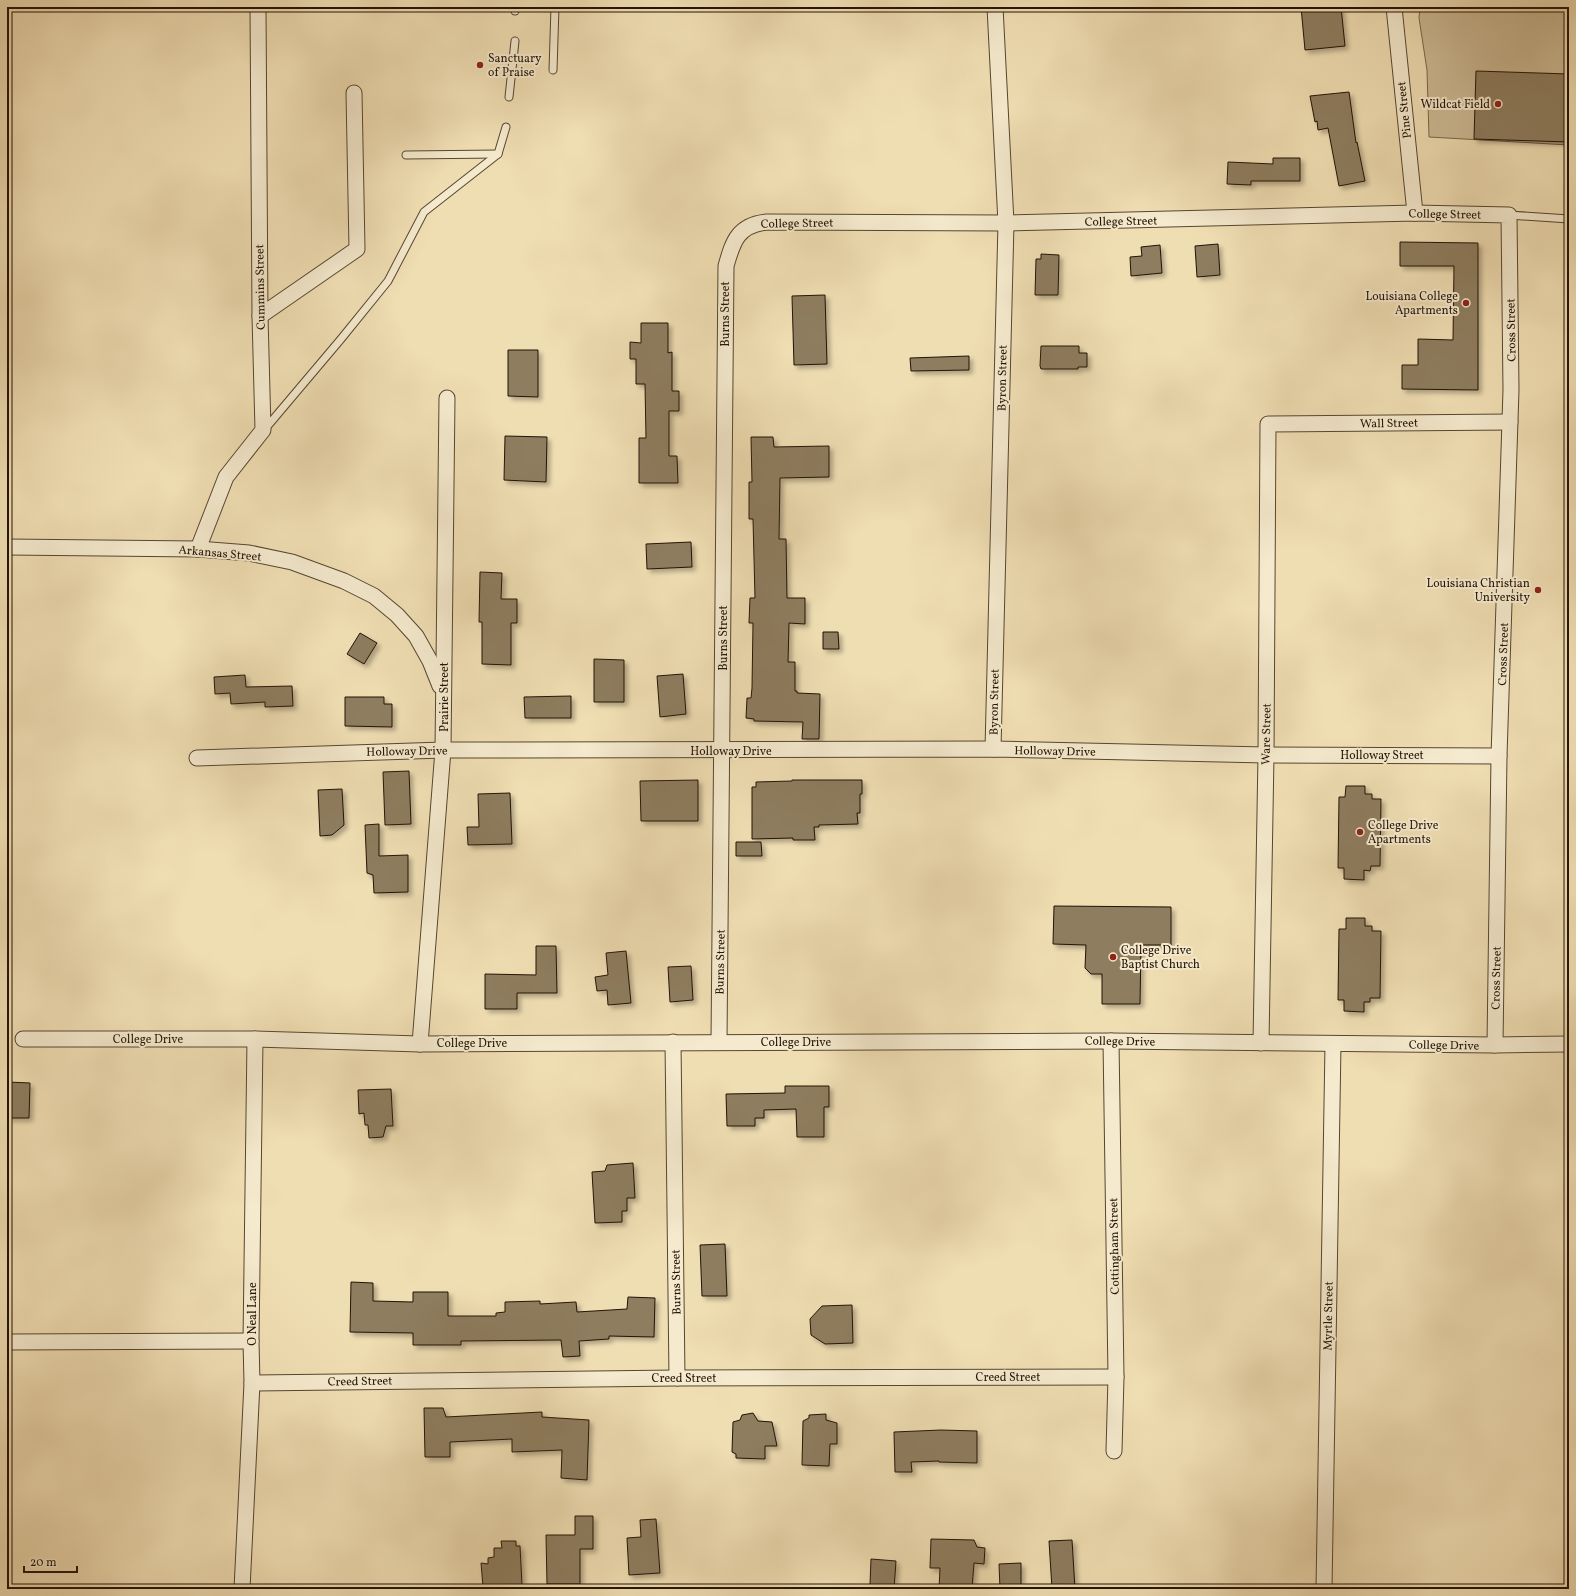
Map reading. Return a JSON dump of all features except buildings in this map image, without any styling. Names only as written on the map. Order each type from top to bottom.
[{"type":"street","name":"Cummins Street","points":[[258,7],[260,316],[263,430]]},
{"type":"street","name":"Byron Street","points":[[993,750],[1006,223],[995,7]]},
{"type":"street","name":"Pine Street","points":[[1394,7],[1415,213]]},
{"type":"street","points":[[260,316],[357,249],[354,93]]},
{"type":"street","name":"College Street","points":[[737,236],[746,228],[757,223],[767,222],[1006,223],[1415,213],[1509,215]]},
{"type":"street","name":"Cross Street","points":[[1495,1046],[1499,756],[1511,390],[1509,215]]},
{"type":"street","name":"Burns Street","points":[[719,1042],[726,266],[737,236]]},
{"type":"street","name":"Prairie Street","points":[[420,1044],[444,750],[443,695],[447,398]]},
{"type":"street","name":"Wall Street","points":[[1268,424],[1510,422]]},
{"type":"street","name":"Ware Street","points":[[1261,1043],[1266,755],[1268,424]]},
{"type":"street","points":[[198,549],[226,477],[263,430]]},
{"type":"street","name":"Arkansas Street","points":[[7,547],[198,549],[249,553],[292,562],[344,581],[374,596],[397,614],[416,636],[430,661],[443,695]]},
{"type":"street","name":"Holloway Drive","points":[[197,758],[444,750],[993,750],[1266,755]]},
{"type":"street","name":"Holloway Street","points":[[1266,755],[1499,756]]},
{"type":"street","name":"College Drive","points":[[23,1039],[256,1039],[420,1044],[1111,1040],[1495,1046],[1569,1044]]},
{"type":"street","name":"O Neal Lane","points":[[242,1589],[252,1383],[251,1341],[256,1039]]},
{"type":"street","name":"Cottingham Street","points":[[1111,1040],[1116,1377],[1114,1451]]},
{"type":"street","name":"Burns Street","points":[[673,1042],[677,1378]]},
{"type":"street","name":"Myrtle Street","points":[[1324,1589],[1333,1044]]},
{"type":"street","points":[[7,1342],[251,1341]]},
{"type":"street","name":"Creed Street","points":[[252,1383],[677,1378],[1116,1377]]},
{"type":"lane","points":[[553,70],[555,7]]},
{"type":"lane","points":[[509,97],[516,41]]},
{"type":"lane","points":[[263,430],[388,281],[424,212],[498,154],[506,127]]},
{"type":"lane","points":[[406,155],[498,154]]},
{"type":"lane","points":[[1509,215],[1569,219]]},
{"type":"shaded area","name":"Wildcat Field","points":[[1420,7],[1569,7],[1569,145],[1429,137],[1427,70],[1419,18]]},
{"type":"place","name":"Sanctuary of Praise","points":[[480,65]]},
{"type":"place","name":"Wildcat Field","points":[[1498,104]]},
{"type":"place","name":"Louisiana College Apartments","points":[[1466,303]]},
{"type":"place","name":"Louisiana Christian University","points":[[1538,590]]},
{"type":"place","name":"College Drive Apartments","points":[[1360,832]]},
{"type":"place","name":"College Drive Baptist Church","points":[[1113,957]]}]
